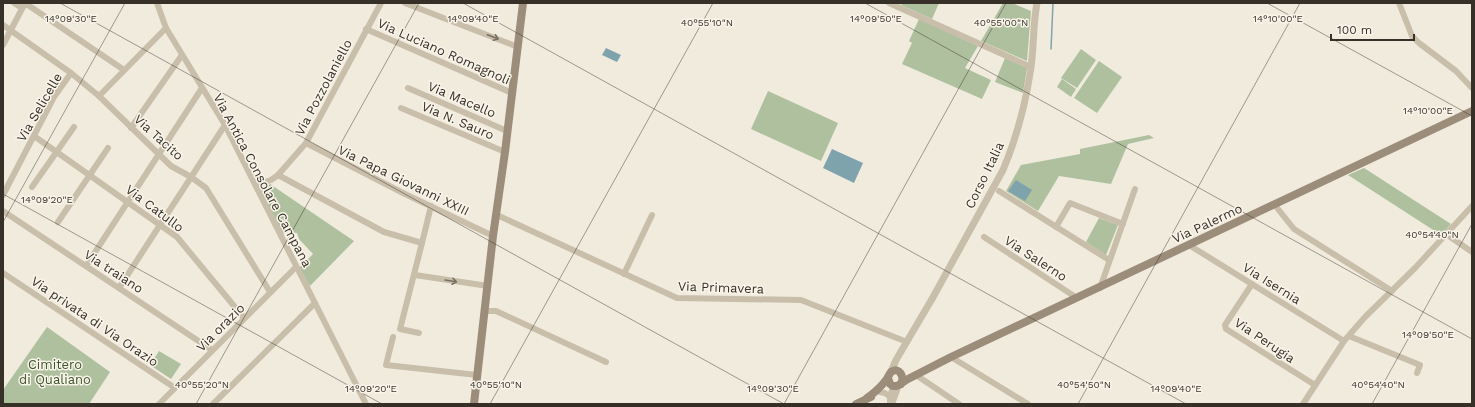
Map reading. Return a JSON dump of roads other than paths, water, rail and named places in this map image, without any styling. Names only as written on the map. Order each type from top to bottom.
[{"type":"main road","points":[[474,404],[493,236],[497,215],[523,3]]},
{"type":"main road","name":"Via Palermo","points":[[893,382],[916,375],[951,357],[1100,288],[1472,111]]},
{"type":"main road","points":[[856,404],[880,392],[893,382],[896,371],[901,374],[916,375]]},
{"type":"main road","points":[[867,398],[893,382],[903,379],[901,374]]},
{"type":"street","points":[[14,3],[24,5],[124,70]]},
{"type":"street","name":"Via Antica Consolare Campana","points":[[157,3],[166,28],[225,125],[366,404]]},
{"type":"street","name":"Via Pozzolaniello","points":[[256,186],[271,180],[278,175],[306,143],[381,3]]},
{"type":"street","points":[[405,3],[518,47]]},
{"type":"street","points":[[889,3],[1031,67]]},
{"type":"street","name":"Corso Italia","points":[[907,342],[1003,170],[1010,154],[1019,125],[1031,67],[1037,3]]},
{"type":"street","points":[[1399,3],[1412,36],[1419,44],[1456,72],[1472,88]]},
{"type":"street","points":[[3,45],[24,5]]},
{"type":"street","name":"Via Tacito","points":[[3,25],[99,96],[172,166],[206,188],[270,292]]},
{"type":"street","points":[[99,96],[166,28]]},
{"type":"street","name":"Via Luciano Romagnoli","points":[[366,29],[512,93]]},
{"type":"street","points":[[131,128],[182,55]]},
{"type":"street","name":"Via Selicelle","points":[[3,195],[54,97],[71,74]]},
{"type":"street","points":[[86,266],[202,88]]},
{"type":"street","name":"Via Macello","points":[[408,88],[507,131]]},
{"type":"street","name":"Via N. Sauro","points":[[401,108],[505,152]]},
{"type":"street","points":[[120,288],[225,125]]},
{"type":"street","points":[[32,187],[74,127]]},
{"type":"street","name":"Via Catullo","points":[[34,136],[90,174],[177,237],[244,318]]},
{"type":"street","name":"Via Papa Giovanni XXIII","points":[[306,143],[493,236]]},
{"type":"street","points":[[58,222],[108,148]]},
{"type":"street","points":[[278,175],[384,232],[422,243]]},
{"type":"street","points":[[1100,288],[1136,189]]},
{"type":"street","points":[[1000,191],[1109,260]]},
{"type":"street","points":[[1056,227],[1070,203],[1123,224]]},
{"type":"street","points":[[1274,204],[1294,229],[1392,291]]},
{"type":"street","points":[[419,332],[400,329],[415,275],[431,206]]},
{"type":"street","points":[[1303,404],[1344,341],[1365,317],[1392,291],[1472,206]]},
{"type":"street","name":"Via traiano","points":[[3,211],[212,350]]},
{"type":"street","name":"Via Primavera","points":[[497,215],[677,298],[801,300],[907,342]]},
{"type":"street","points":[[624,274],[652,215]]},
{"type":"street","points":[[1446,234],[1472,252]]},
{"type":"street","name":"Via Salerno","points":[[984,238],[1077,298]]},
{"type":"street","name":"Via Isernia","points":[[1189,245],[1344,341]]},
{"type":"street","name":"Via orazio","points":[[159,404],[296,267]]},
{"type":"street","name":"Via privata di Via Orazio","points":[[3,273],[176,388]]},
{"type":"street","points":[[415,275],[488,286]]},
{"type":"street","name":"Via Perugia","points":[[1252,284],[1225,325],[1226,329],[1315,385]]},
{"type":"street","points":[[213,404],[316,303]]},
{"type":"street","points":[[485,312],[496,311],[606,362]]},
{"type":"street","points":[[1349,336],[1420,366],[1417,372]]},
{"type":"street","points":[[393,337],[386,365],[477,375]]},
{"type":"street","points":[[901,374],[899,361],[907,342]]},
{"type":"street","points":[[891,404],[896,360],[907,342]]},
{"type":"street","points":[[951,357],[1028,404]]},
{"type":"street","points":[[916,375],[959,404]]},
{"type":"street","points":[[891,404],[890,397],[893,382]]},
{"type":"street","points":[[880,392],[885,393],[890,397]]},
{"type":"water","points":[[606,48],[621,55],[617,62],[602,55]]},
{"type":"water","points":[[832,149],[863,163],[854,183],[823,168]]},
{"type":"water","points":[[1016,180],[1032,190],[1025,201],[1008,191]]},
{"type":"waterway","points":[[1051,49],[1053,3]]},
{"type":"park label","name":"Cimitero di Qualiano","points":[[55,372]]}]
